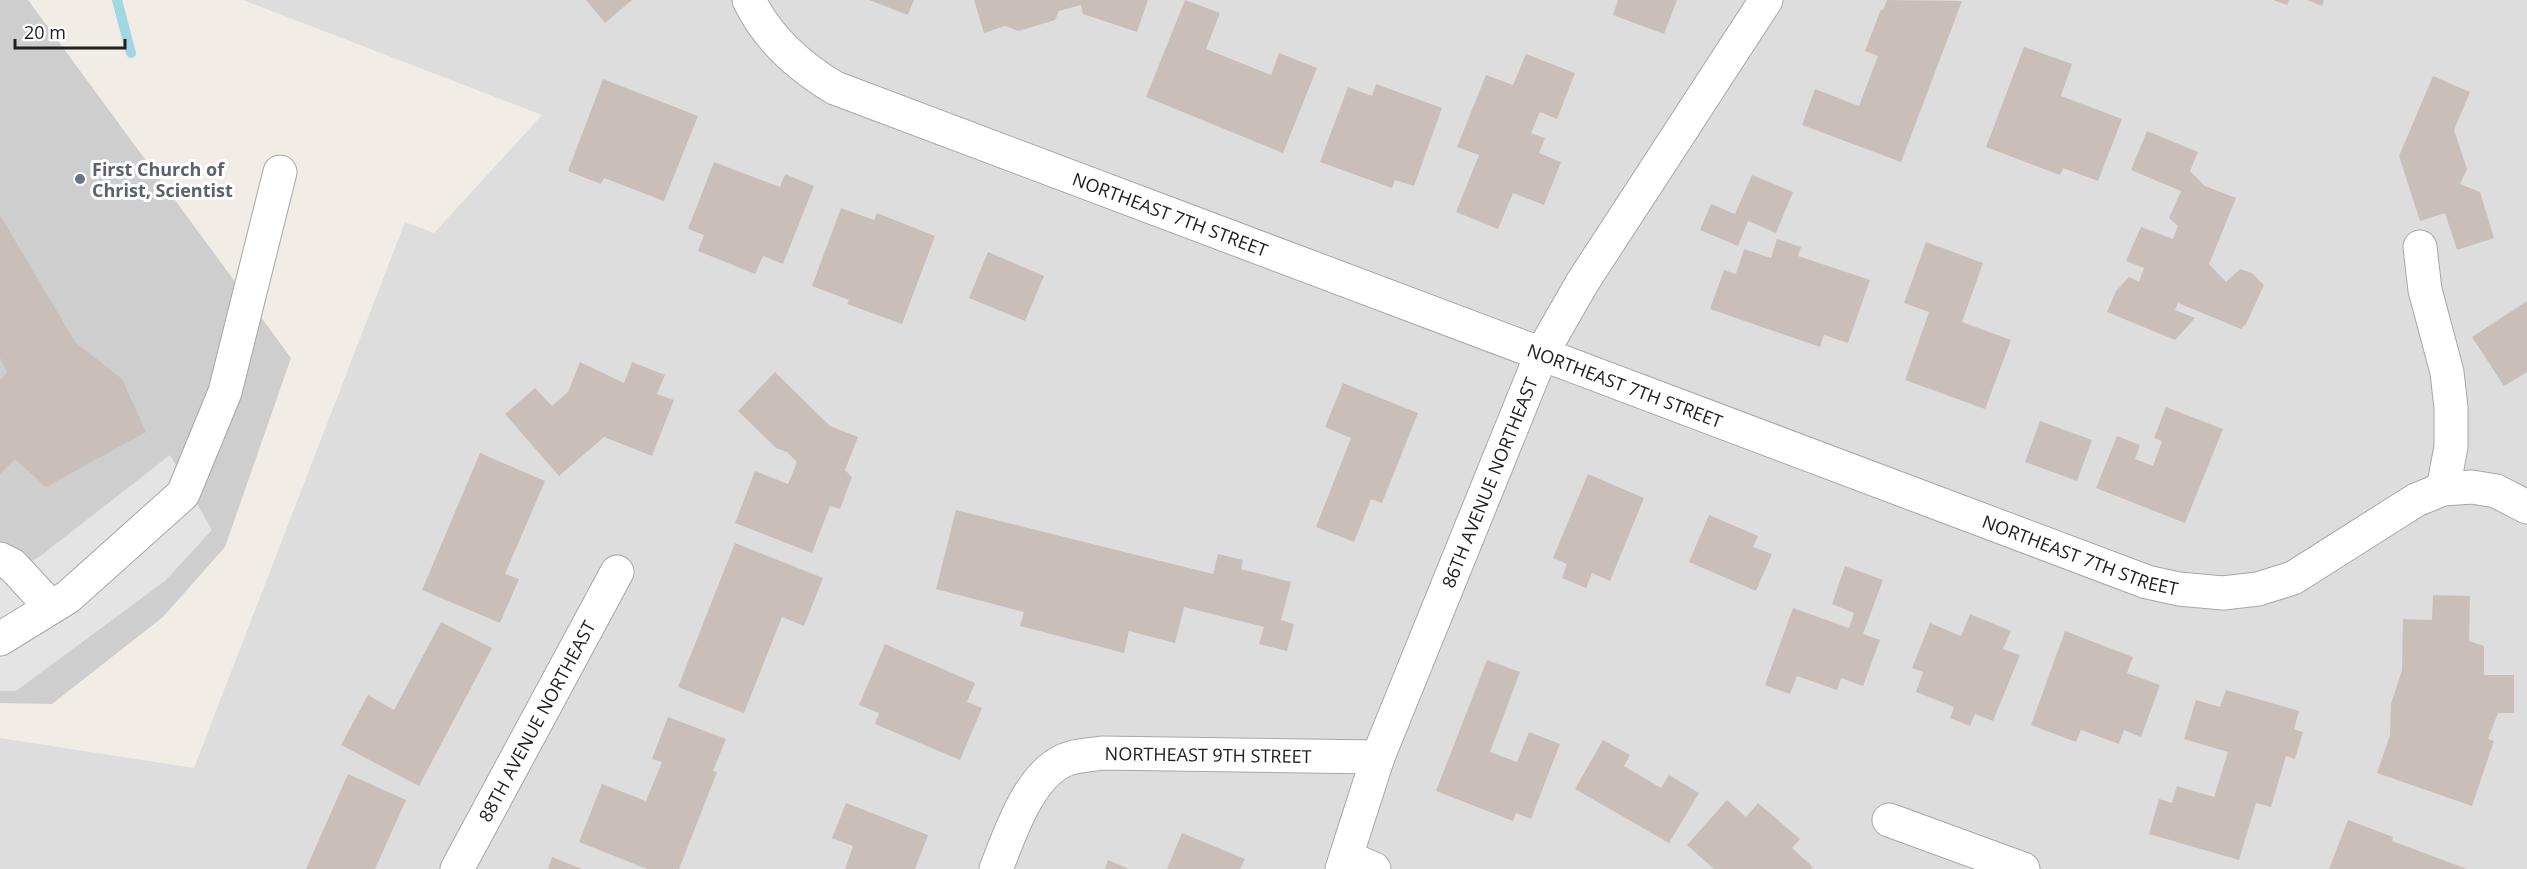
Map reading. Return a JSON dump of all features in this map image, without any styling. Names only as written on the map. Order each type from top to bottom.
[{"type":"street","name":"NORTHEAST 7TH STREET","points":[[749,0],[774,38],[804,69],[835,88],[2148,582],[2179,589],[2223,593],[2258,589],[2293,578],[2416,500],[2443,489],[2472,487],[2496,491],[2527,507]]},
{"type":"street","name":"86TH AVENUE NORTHEAST","points":[[1354,865],[1378,757],[1542,353],[1582,283],[1766,0]]},
{"type":"street","points":[[0,639],[68,597],[183,494],[225,392],[280,172]]},
{"type":"street","points":[[2420,247],[2425,290],[2447,372],[2451,408],[2451,447],[2443,489]]},
{"type":"street","points":[[0,559],[12,565],[51,607]]},
{"type":"street","name":"88TH AVENUE NORTHEAST","points":[[457,869],[617,572]]},
{"type":"street","name":"NORTHEAST 9TH STREET","points":[[996,869],[1020,811],[1043,776],[1065,760],[1102,753],[1378,757]]},
{"type":"street","points":[[1889,820],[2023,869]]},
{"type":"shaded area","name":"First Church of Christ, Scientist","points":[[0,0],[28,0],[291,358],[225,547],[163,617],[52,704],[0,703]]},
{"type":"shaded area","points":[[243,0],[2527,0],[2527,869],[0,869],[0,738],[194,768],[405,222],[434,233],[542,115]]},
{"type":"shaded area","points":[[170,455],[212,530],[165,581],[16,691],[0,691],[0,580],[39,557]]},
{"type":"building","points":[[586,0],[632,0],[605,23]]},
{"type":"building","points":[[869,0],[914,0],[908,15]]},
{"type":"building","points":[[974,0],[1148,0],[1137,32],[1083,14],[1081,5],[1059,11],[1055,20],[1019,31],[1005,26],[984,33]]},
{"type":"building","points":[[1185,0],[1220,13],[1206,49],[1271,75],[1279,53],[1317,68],[1283,153],[1146,97]]},
{"type":"building","points":[[1618,0],[1677,0],[1664,34],[1613,15]]},
{"type":"building","points":[[1887,0],[1962,1],[1901,162],[1802,125],[1815,89],[1859,106],[1878,56],[1865,51],[1881,9],[1883,10]]},
{"type":"building","points":[[2273,0],[2289,0],[2287,5]]},
{"type":"building","points":[[2307,0],[2324,0],[2322,6]]},
{"type":"building","points":[[2024,47],[2072,64],[2061,96],[2122,119],[2098,181],[2063,168],[2060,175],[1986,147]]},
{"type":"building","points":[[1526,54],[1575,73],[1557,119],[1540,112],[1531,133],[1545,138],[1539,153],[1561,162],[1544,205],[1513,193],[1498,229],[1456,212],[1479,155],[1457,147],[1486,75],[1513,85]]},
{"type":"building","points":[[2433,76],[2470,92],[2454,130],[2467,169],[2460,184],[2480,192],[2494,238],[2457,250],[2445,213],[2420,221],[2399,156]]},
{"type":"building","points":[[603,79],[698,116],[664,201],[604,178],[601,184],[568,171]]},
{"type":"building","points":[[1376,84],[1442,108],[1414,186],[1395,180],[1392,188],[1320,162],[1348,87],[1372,96]]},
{"type":"building","points":[[2147,131],[2198,152],[2190,171],[2205,186],[2236,198],[2209,264],[2226,282],[2240,269],[2252,273],[2264,285],[2246,324],[2241,329],[2178,303],[2175,310],[2195,318],[2175,340],[2107,312],[2116,291],[2129,277],[2139,282],[2144,268],[2126,261],[2141,227],[2173,239],[2178,226],[2169,218],[2181,191],[2131,170]]},
{"type":"building","points":[[714,162],[780,187],[785,174],[814,186],[783,264],[763,256],[755,274],[698,251],[704,235],[688,229]]},
{"type":"building","points":[[1752,175],[1793,192],[1776,233],[1748,221],[1738,246],[1700,230],[1711,204],[1735,214]]},
{"type":"building","points":[[841,208],[874,220],[877,213],[935,236],[902,324],[847,304],[849,300],[812,286]]},
{"type":"building","points":[[0,215],[75,342],[122,379],[146,432],[46,487],[15,459],[0,474],[0,381],[7,372],[0,358]]},
{"type":"building","points":[[1777,239],[1801,247],[1798,256],[1870,280],[1848,343],[1824,335],[1820,347],[1710,309],[1724,270],[1736,274],[1744,249],[1771,258]]},
{"type":"building","points":[[1926,242],[1983,263],[1962,322],[2011,340],[1985,409],[1905,380],[1929,312],[1904,303]]},
{"type":"building","points":[[988,252],[1044,276],[1025,321],[969,298]]},
{"type":"building","points":[[2527,301],[2527,372],[2504,386],[2472,337]]},
{"type":"building","points":[[580,362],[624,383],[632,362],[665,375],[657,394],[674,400],[652,456],[604,437],[559,476],[505,414],[535,388],[552,406],[568,392]]},
{"type":"building","points":[[775,372],[830,426],[858,437],[845,470],[852,477],[840,509],[830,506],[812,553],[735,523],[755,471],[788,484],[797,462],[787,452],[776,448],[738,411]]},
{"type":"building","points":[[1343,383],[1418,413],[1382,503],[1371,499],[1354,542],[1316,527],[1351,438],[1325,427]]},
{"type":"building","points":[[2166,407],[2223,429],[2185,523],[2096,488],[2117,436],[2140,445],[2135,459],[2153,466],[2162,441],[2154,438]]},
{"type":"building","points":[[2040,421],[2092,440],[2077,481],[2025,462]]},
{"type":"building","points":[[480,453],[545,481],[505,574],[519,579],[500,623],[422,590]]},
{"type":"building","points":[[1588,474],[1644,498],[1610,581],[1592,573],[1586,588],[1562,578],[1567,564],[1553,558]]},
{"type":"building","points":[[956,510],[1213,574],[1218,554],[1243,560],[1241,569],[1291,582],[1281,620],[1294,624],[1287,651],[1259,644],[1264,627],[1184,607],[1175,643],[1129,631],[1124,653],[1020,626],[1024,612],[936,589]]},
{"type":"building","points":[[1709,515],[1758,536],[1753,547],[1772,554],[1756,591],[1689,562]]},
{"type":"building","points":[[735,543],[823,578],[804,626],[782,617],[744,713],[678,687]]},
{"type":"building","points":[[1845,566],[1883,580],[1863,634],[1880,640],[1863,686],[1841,678],[1837,690],[1797,676],[1790,694],[1765,685],[1793,608],[1849,628],[1854,613],[1832,604]]},
{"type":"building","points":[[2433,595],[2470,596],[2469,641],[2484,646],[2484,675],[2514,675],[2514,713],[2498,713],[2488,739],[2494,741],[2472,806],[2377,773],[2390,735],[2391,704],[2402,670],[2403,619],[2432,620]]},
{"type":"building","points":[[1970,614],[2011,631],[2003,649],[2020,655],[1993,721],[1975,714],[1970,726],[1950,718],[1954,707],[1916,692],[1923,672],[1912,668],[1930,623],[1961,636]]},
{"type":"building","points":[[441,622],[492,648],[419,786],[341,745],[368,695],[394,710]]},
{"type":"building","points":[[2065,631],[2133,657],[2127,673],[2160,685],[2141,737],[2124,730],[2119,744],[2081,730],[2076,742],[2031,725]]},
{"type":"building","points":[[885,644],[975,683],[967,702],[982,708],[960,760],[875,724],[879,713],[859,705]]},
{"type":"building","points":[[1487,660],[1520,672],[1490,752],[1517,762],[1529,732],[1560,744],[1531,819],[1516,813],[1513,821],[1436,791]]},
{"type":"building","points":[[2226,690],[2299,711],[2294,729],[2303,732],[2295,759],[2286,756],[2271,807],[2256,803],[2239,860],[2149,834],[2159,799],[2172,803],[2177,786],[2214,797],[2228,752],[2184,739],[2196,700],[2220,707]]},
{"type":"building","points":[[668,717],[726,739],[713,771],[717,772],[679,869],[647,869],[579,842],[602,784],[646,801],[662,762],[652,759]]},
{"type":"building","points":[[1603,740],[1630,755],[1624,766],[1661,788],[1669,775],[1699,793],[1669,843],[1575,789]]},
{"type":"building","points":[[348,774],[406,800],[375,869],[306,869]]},
{"type":"building","points":[[1727,800],[1746,817],[1758,803],[1800,839],[1792,848],[1813,867],[1811,869],[1714,869],[1687,845]]},
{"type":"building","points":[[846,803],[928,835],[915,869],[845,869],[853,846],[832,838]]},
{"type":"building","points":[[2348,820],[2393,837],[2392,841],[2467,869],[2329,869]]},
{"type":"building","points":[[1182,833],[1245,859],[1240,869],[1167,869]]},
{"type":"building","points":[[552,857],[582,869],[548,869]]},
{"type":"building","points":[[1108,860],[1129,869],[1105,869]]},
{"type":"waterway","points":[[117,0],[131,53]]},
{"type":"place","name":"First Church of Christ, Scientist","points":[[80,179]]}]
